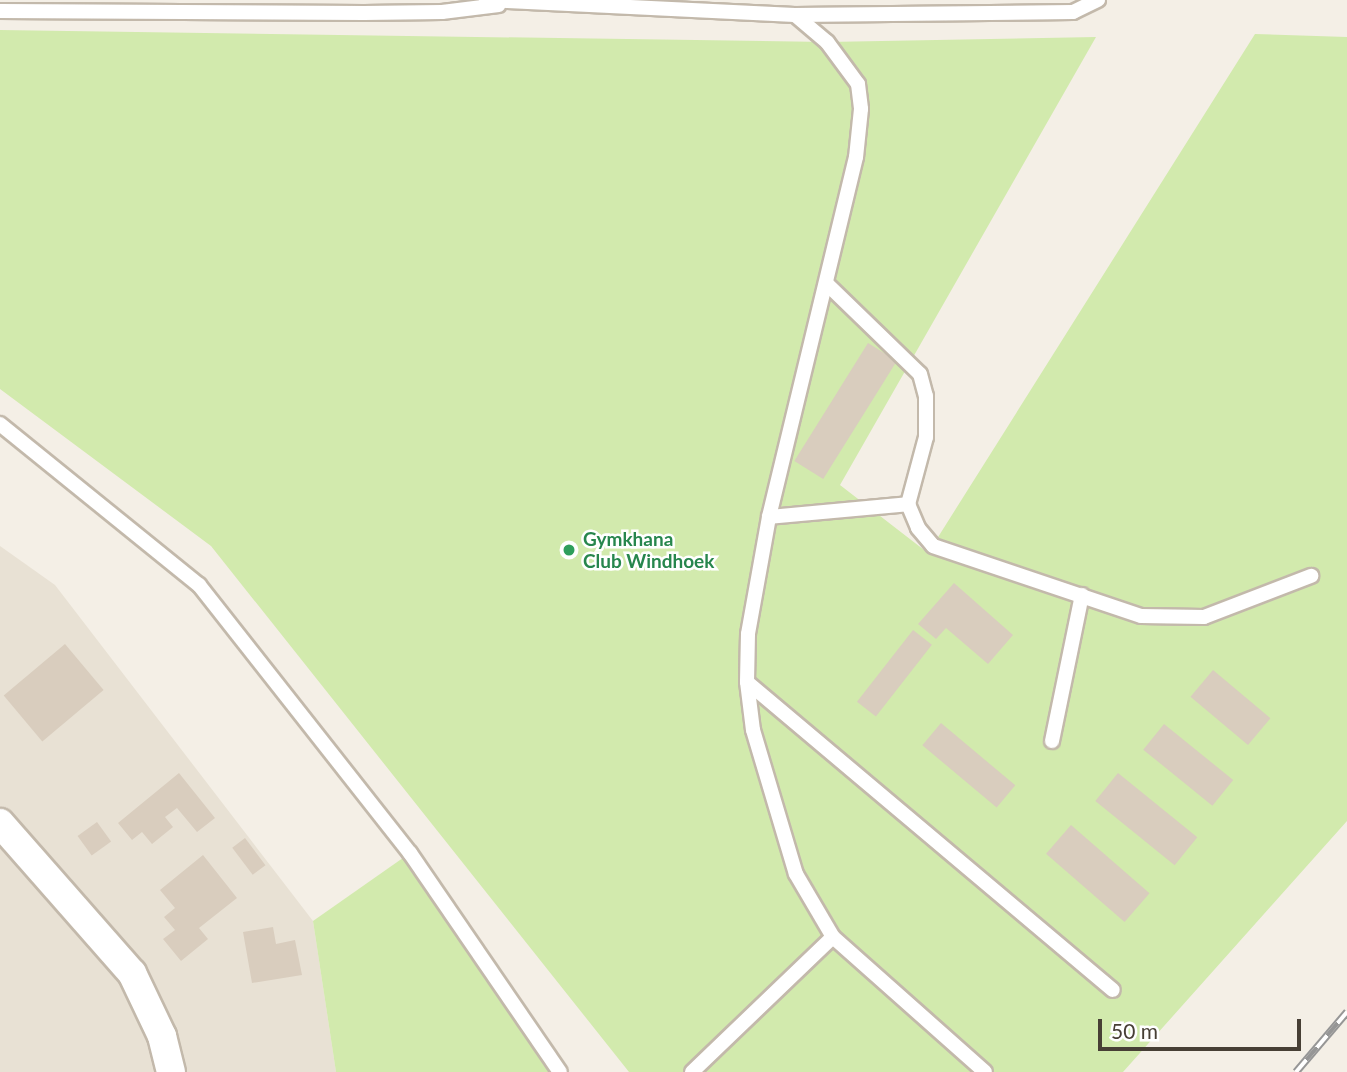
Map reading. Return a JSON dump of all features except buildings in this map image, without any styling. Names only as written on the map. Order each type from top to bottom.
[{"type":"street","points":[[0,823],[132,973],[162,1036],[171,1072]]},
{"type":"lane","points":[[486,0],[795,15],[1073,12],[1098,0]]},
{"type":"lane","points":[[0,11],[442,12],[510,3]]},
{"type":"lane","points":[[795,15],[827,42],[858,84],[861,109],[856,157],[769,517],[748,634],[747,682],[753,730],[796,874],[833,937],[985,1072]]},
{"type":"lane","points":[[827,284],[920,374],[926,396],[926,437],[908,503],[918,528],[933,546],[1141,615],[1204,617],[1311,576]]},
{"type":"lane","points":[[0,424],[199,585],[410,853],[560,1072]]},
{"type":"lane","points":[[769,517],[908,503]]},
{"type":"lane","points":[[1052,741],[1082,595]]},
{"type":"lane","points":[[747,682],[1113,990]]},
{"type":"lane","points":[[692,1072],[833,937]]},
{"type":"shaded area","points":[[0,546],[55,585],[313,921],[336,1072],[0,1072]]},
{"type":"green space","name":"Gymkhana Club Windhoek","points":[[0,30],[827,42],[1096,37],[840,485],[928,553],[1255,34],[1347,37],[1347,821],[1123,1072],[629,1072],[211,546],[0,389]]},
{"type":"green space","points":[[410,853],[560,1072],[336,1072],[313,921]]},
{"type":"railway","points":[[1296,1072],[1347,1012]]},
{"type":"place","name":"Gymkhana Club Windhoek","points":[[569,550]]}]
